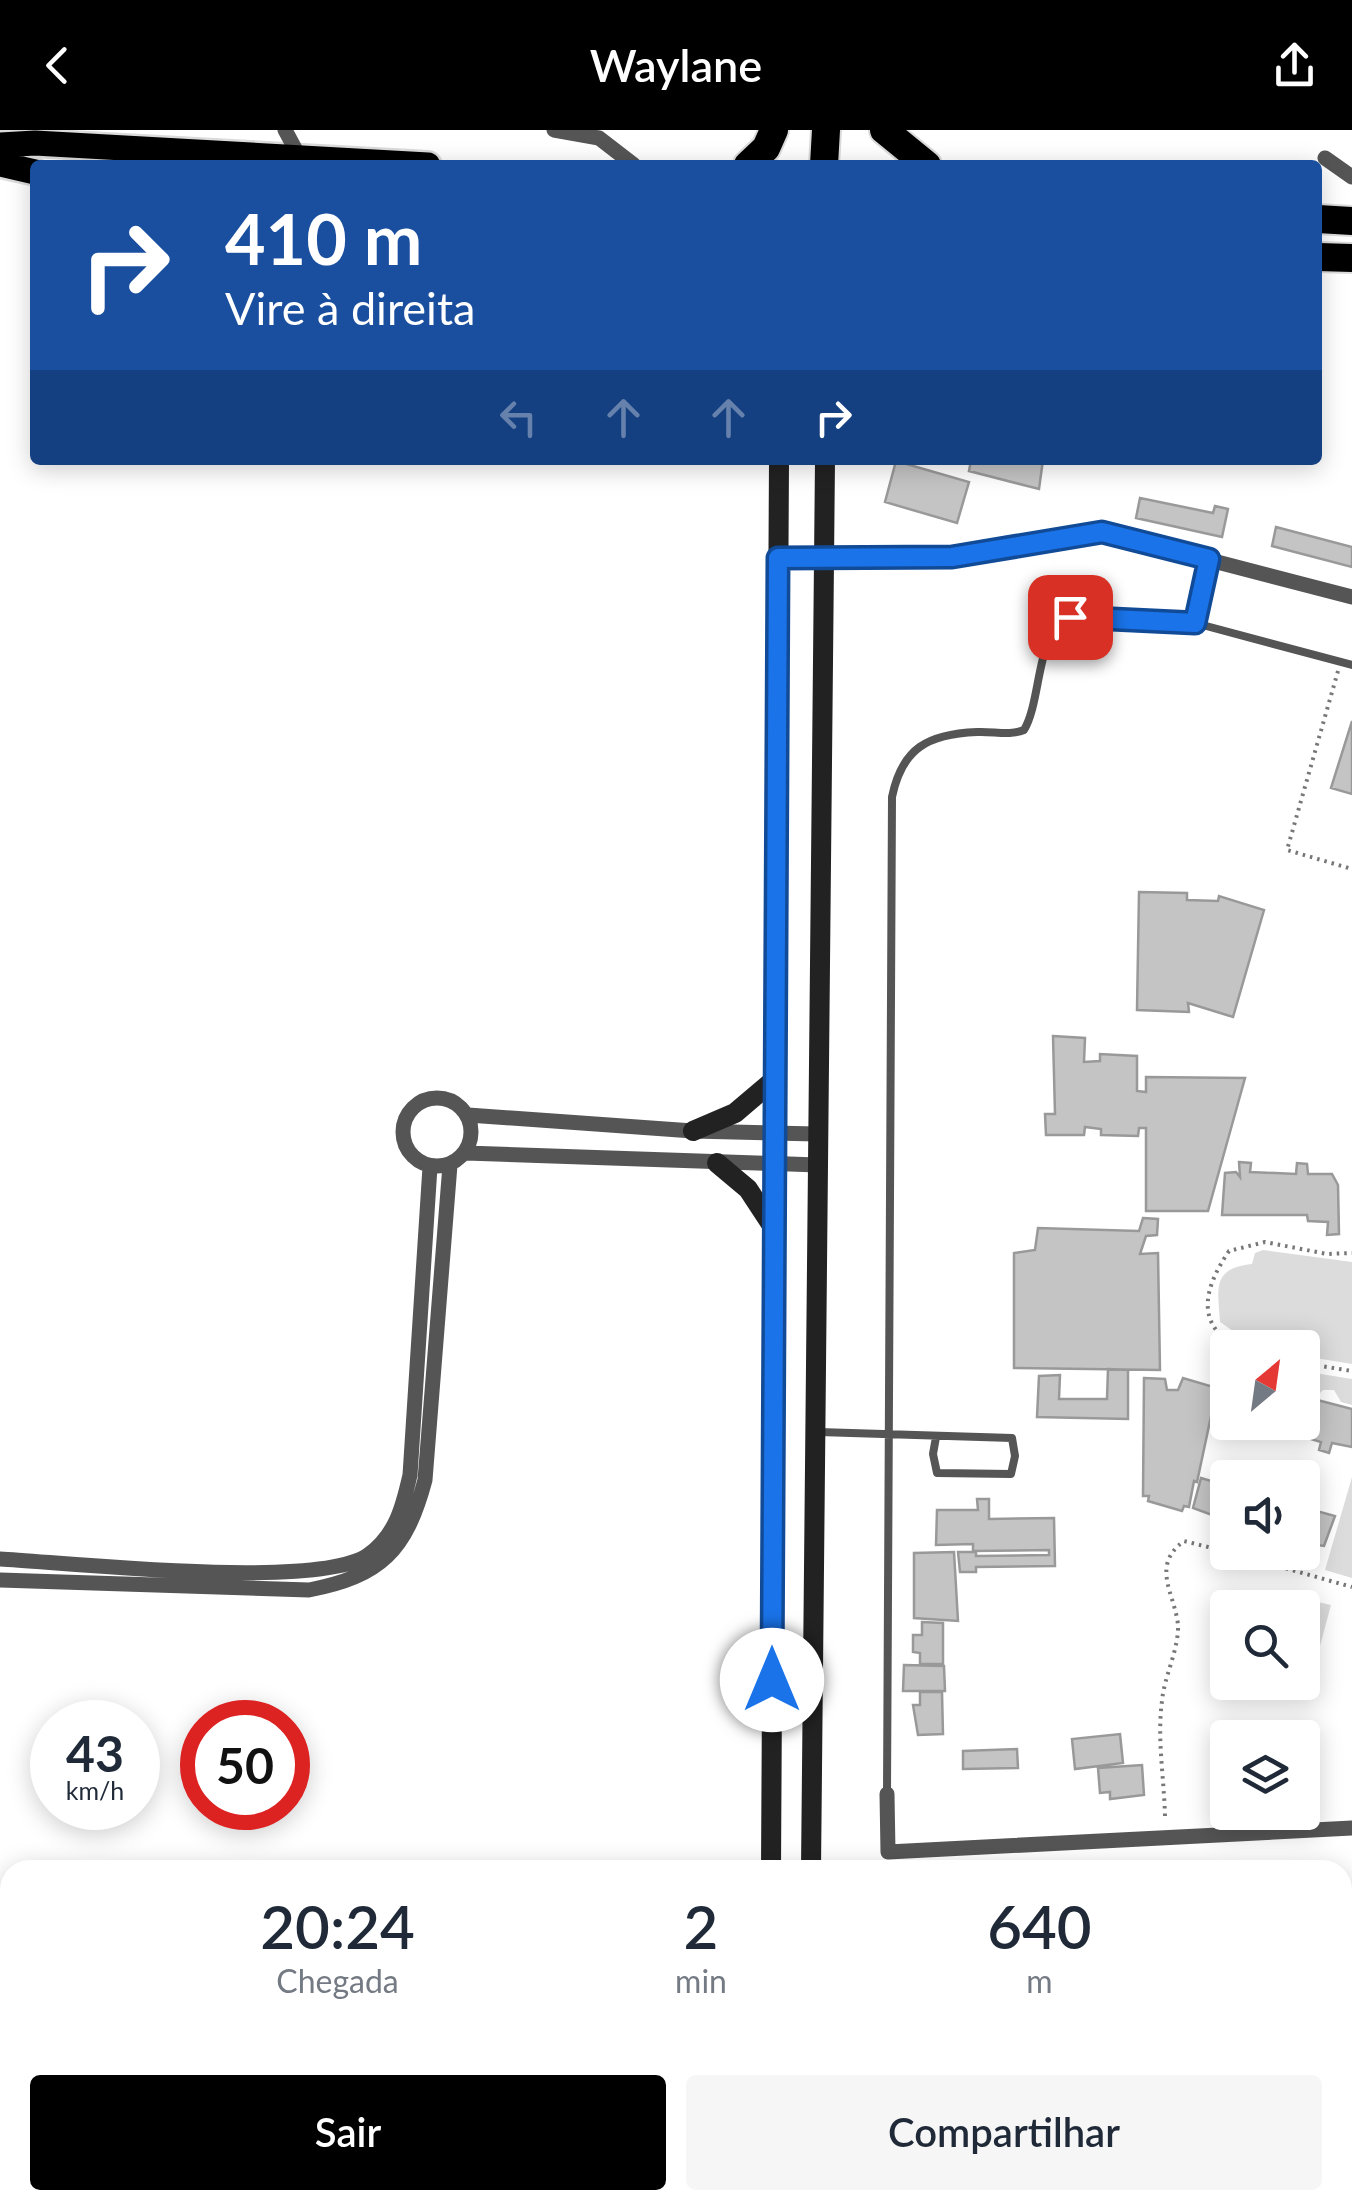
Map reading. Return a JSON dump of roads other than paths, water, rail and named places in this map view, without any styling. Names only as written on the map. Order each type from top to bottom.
[{"type":"highway","points":[[753,160],[776,130]]},
{"type":"highway","points":[[776,130],[778,160]]},
{"type":"highway","points":[[824,160],[826,130]]},
{"type":"highway","points":[[884,130],[920,160]]},
{"type":"highway","points":[[1322,219],[1352,221]]},
{"type":"highway","points":[[1322,256],[1352,258]]},
{"type":"main road","points":[[0,145],[35,143],[356,160]]},
{"type":"main road","points":[[0,164],[30,171]]},
{"type":"main road","points":[[772,1860],[772,1225],[776,1162],[779,465]]},
{"type":"main road","points":[[810,1860],[825,465]]},
{"type":"main road","points":[[693,1131],[734,1114],[774,1080]]},
{"type":"main road","points":[[717,1163],[748,1189],[772,1225]]},
{"type":"street","points":[[285,130],[299,156]]},
{"type":"street","points":[[554,130],[599,138],[628,160]]},
{"type":"street","points":[[1325,158],[1336,170],[1352,177]]},
{"type":"street","points":[[778,558],[952,557],[1102,532],[1352,598]]},
{"type":"street","points":[[434,1097],[454,1101],[468,1115],[473,1134],[466,1153],[450,1165],[430,1167],[413,1158],[403,1140],[404,1120],[416,1104],[434,1097]]},
{"type":"street","points":[[468,1115],[693,1131],[816,1134]]},
{"type":"street","points":[[466,1153],[817,1165]]},
{"type":"street","points":[[0,1580],[309,1590],[342,1584],[374,1570],[396,1549],[415,1519],[425,1480],[450,1165]]},
{"type":"street","points":[[0,1559],[263,1573],[328,1570],[370,1554],[388,1536],[402,1512],[410,1475],[430,1167]]},
{"type":"street","points":[[887,1794],[888,1852],[1352,1828]]},
{"type":"lane","points":[[1195,623],[1209,559]]},
{"type":"lane","points":[[887,1794],[892,796],[897,772],[914,749],[935,738],[1024,730],[1034,705],[1048,636],[1062,619],[1098,617],[1195,623],[1352,665]]},
{"type":"lane","points":[[814,1432],[886,1431],[936,1437],[1012,1438],[1016,1456],[1012,1474],[937,1473],[933,1454],[936,1437]]}]
